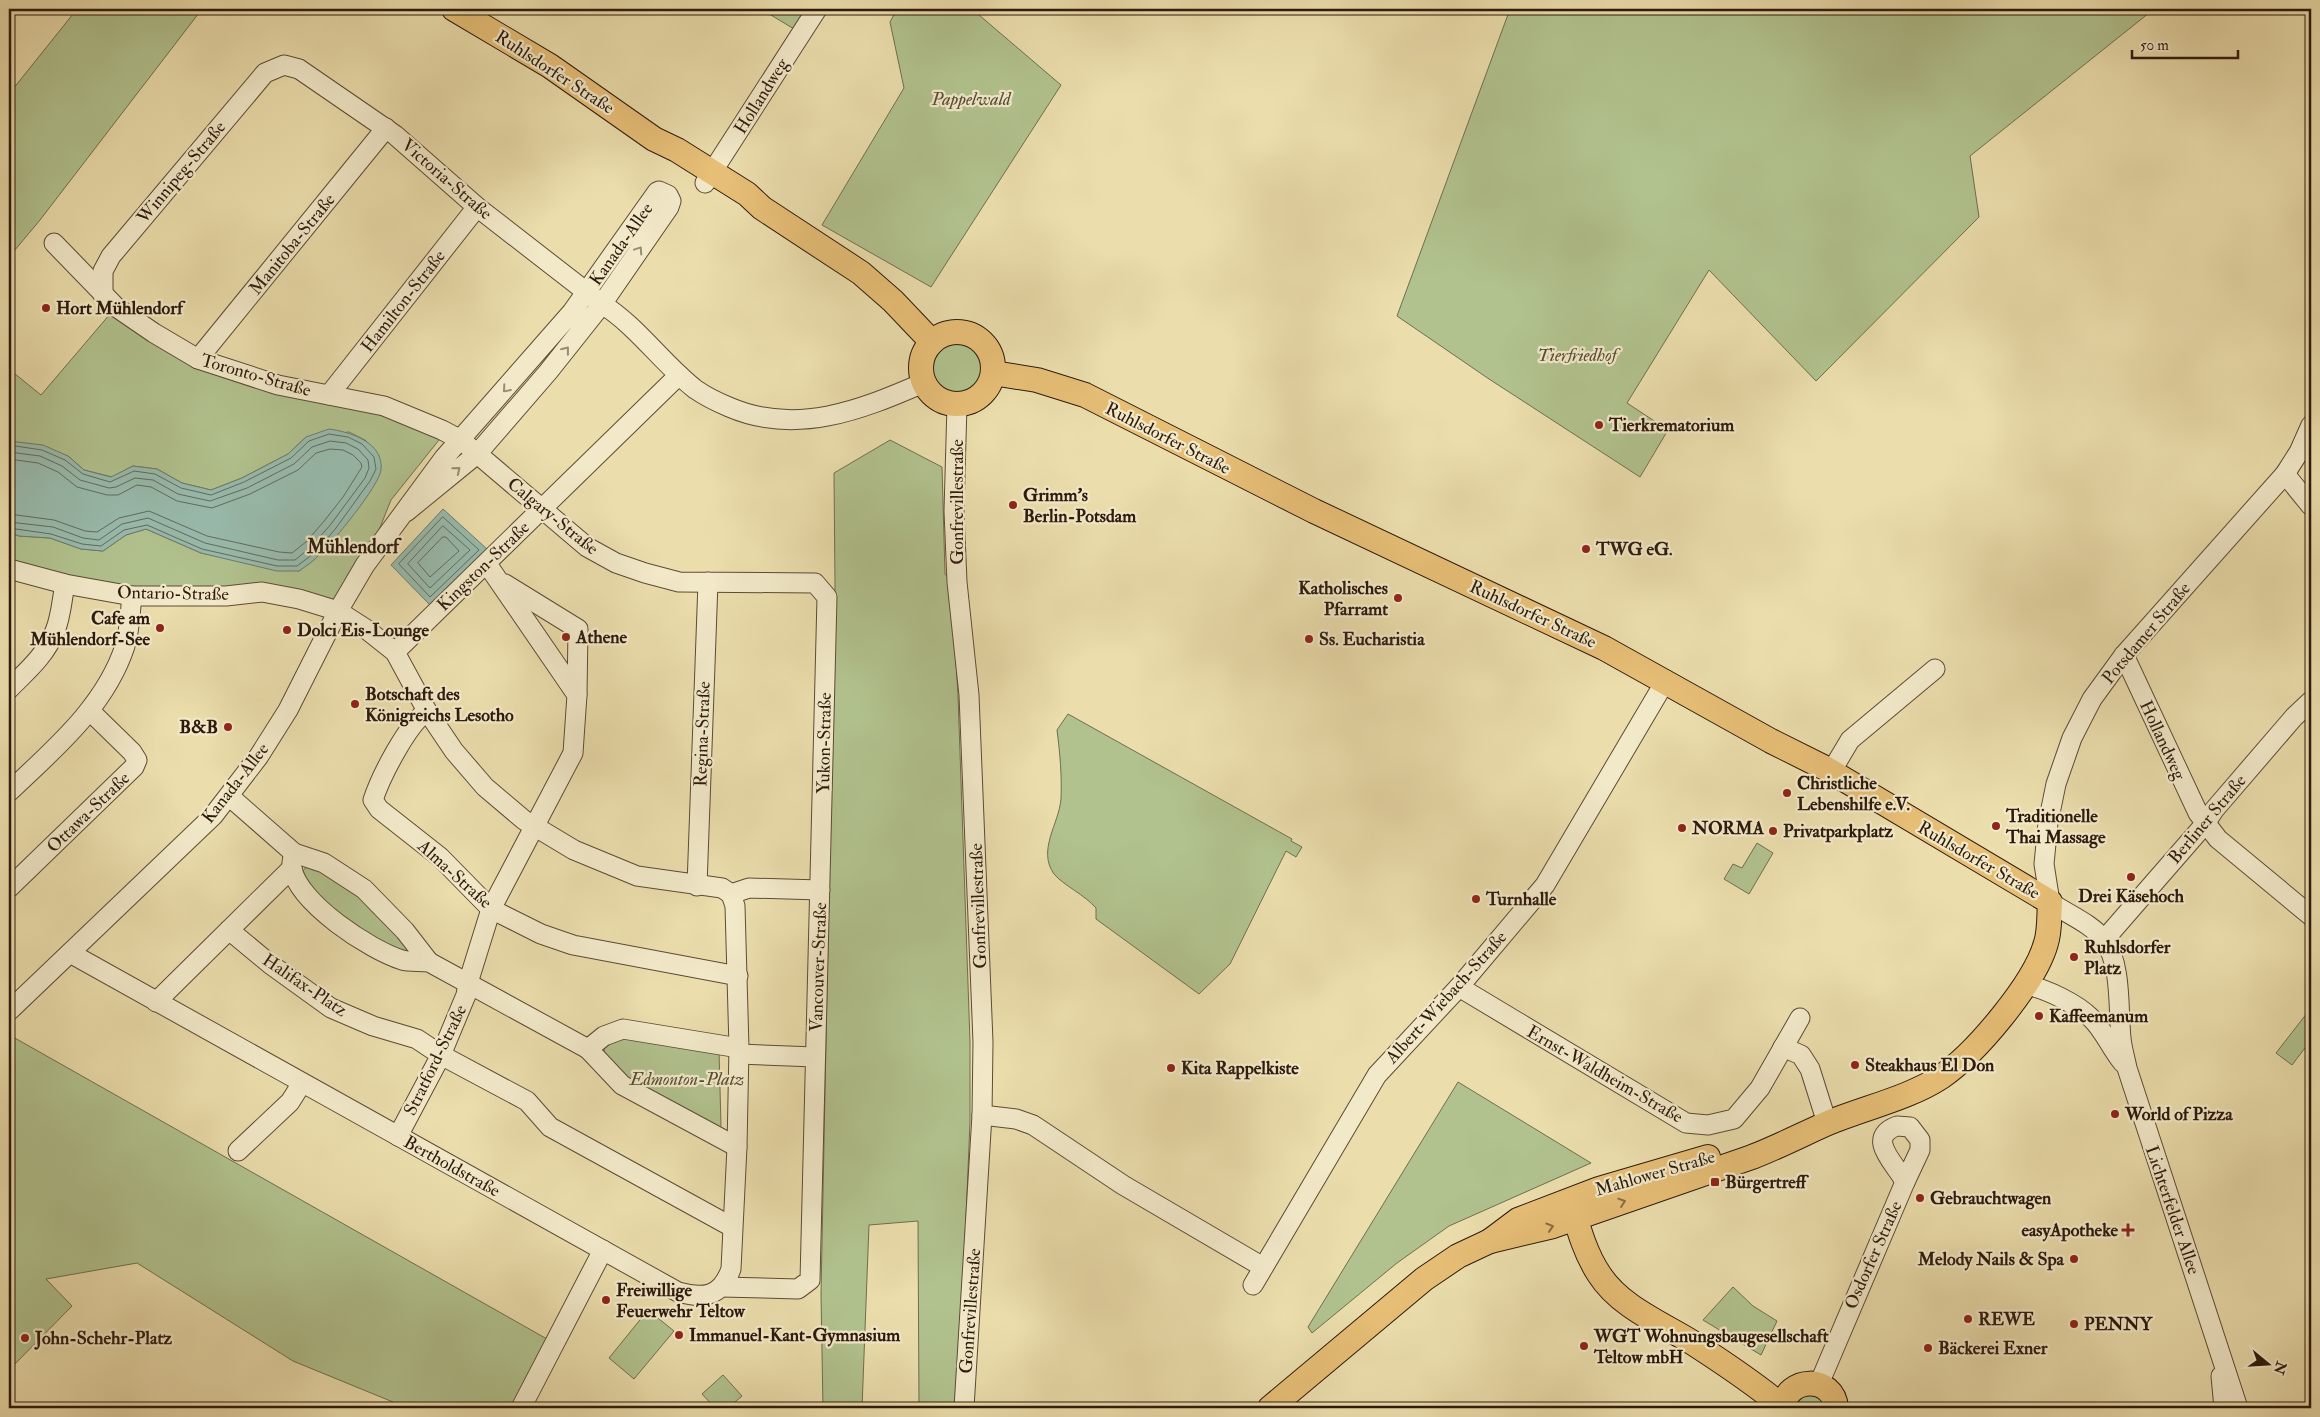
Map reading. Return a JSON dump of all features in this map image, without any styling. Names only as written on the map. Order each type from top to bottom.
[{"type":"main road","name":"Ruhlsdorfer Straße","points":[[454,9],[550,66],[709,177],[747,194],[762,208],[861,273],[893,301],[932,342]]},
{"type":"main road","points":[[954,332],[970,334],[984,343],[992,357],[993,374],[990,384],[977,399],[957,405],[943,402],[931,394],[923,383],[921,361],[932,342],[938,337],[954,332]]},
{"type":"main road","name":"Ruhlsdorfer Straße","points":[[993,374],[1037,380],[1085,396],[1298,503],[1604,648],[1666,680],[1771,741],[1831,772],[2050,902]]},
{"type":"main road","name":"Mahlower Straße","points":[[1270,1408],[1424,1279],[1458,1256],[1490,1241],[1523,1234],[1572,1209],[1761,1154],[1827,1123],[1918,1089],[1941,1077],[1996,1023],[2026,985],[2047,942],[2050,902]]},
{"type":"main road","points":[[1572,1209],[1591,1261],[1610,1289],[1623,1300],[1786,1402],[1804,1383],[1819,1384],[1832,1395],[1836,1408]]},
{"type":"street","name":"Hollandweg","points":[[709,177],[817,9]]},
{"type":"street","name":"Victoria-Straße","points":[[284,65],[298,69],[386,128],[428,162],[477,207],[602,304],[621,316],[696,390],[737,410],[756,416],[798,421],[838,415],[862,408],[923,383]]},
{"type":"street","name":"Winnipeg-Straße","points":[[103,295],[103,270],[111,256],[265,73],[284,65]]},
{"type":"street","name":"Manitoba-Straße","points":[[198,359],[386,128]]},
{"type":"street","name":"Kanada-Allee","points":[[9,1011],[213,816],[259,756],[288,710],[338,611],[365,565],[406,512],[444,458],[587,292],[653,196],[659,191],[668,195],[671,200],[669,207],[602,304],[548,372],[477,454],[406,512]]},
{"type":"street","name":"Hamilton-Straße","points":[[329,395],[477,207]]},
{"type":"street","name":"Toronto-Straße","points":[[54,242],[116,307],[154,333],[198,359],[278,385],[384,406],[461,440]]},
{"type":"street","name":"Kingston-Straße","points":[[395,652],[679,375]]},
{"type":"street","name":"Gonfrevillestraße","points":[[957,405],[954,511],[957,582],[969,695],[983,1042],[982,1115],[964,1408]]},
{"type":"street","name":"Potsdamer Straße","points":[[2050,902],[2044,864],[2048,823],[2056,784],[2072,738],[2088,706],[2124,655],[2285,474],[2299,452],[2311,425]]},
{"type":"street","name":"Calgary-Straße","points":[[461,440],[587,547],[616,563],[645,574],[680,582],[815,583],[827,597]]},
{"type":"street","points":[[2285,474],[2311,506]]},
{"type":"street","points":[[487,564],[577,695]]},
{"type":"street","name":"Ontario-Straße","points":[[9,569],[65,584],[132,596],[226,596],[262,592],[299,599],[338,611]]},
{"type":"street","name":"Stratford-Straße","points":[[398,1136],[440,1055],[466,995],[491,908],[573,753],[577,695],[578,629],[500,581]]},
{"type":"street","name":"Regina-Straße","points":[[697,886],[708,582]]},
{"type":"street","points":[[9,689],[39,659],[50,644],[56,629],[65,584]]},
{"type":"street","points":[[9,792],[61,743],[90,711],[113,675],[126,643],[132,596]]},
{"type":"street","name":"Yukon-Straße","points":[[820,890],[827,597]]},
{"type":"street","points":[[338,611],[366,629],[395,652],[427,711],[454,751],[486,787],[534,828],[574,850],[637,876],[697,886],[722,888],[731,894],[735,906],[738,976],[737,1147],[731,1270],[722,1286]]},
{"type":"street","name":"Hollandweg","points":[[2124,655],[2165,745],[2206,824],[2218,839],[2311,916]]},
{"type":"street","points":[[1831,772],[1850,740],[1934,669]]},
{"type":"street","name":"Albert-Wiebach-Straße","points":[[1253,1285],[1377,1075],[1459,987],[1546,885],[1666,680]]},
{"type":"street","name":"Berliner Straße","points":[[2104,940],[2206,824],[2214,810],[2294,717],[2311,701]]},
{"type":"street","name":"Ottawa-Straße","points":[[9,888],[134,767],[137,760],[132,752],[90,711]]},
{"type":"street","name":"Alma-Straße","points":[[427,711],[416,719],[377,787],[373,800],[379,809],[440,857],[491,908],[541,934],[573,944],[738,976]]},
{"type":"street","points":[[229,796],[293,860],[302,890],[338,926],[382,951],[403,960],[429,962],[588,1049],[622,1085],[737,1147]]},
{"type":"street","points":[[156,1002],[229,930],[293,860]]},
{"type":"street","points":[[293,860],[324,863],[364,889],[405,931],[429,962]]},
{"type":"street","name":"Vancouver-Straße","points":[[700,1296],[708,1295],[722,1286],[798,1289],[810,1280],[820,890],[749,888],[731,894]]},
{"type":"street","points":[[2050,902],[2092,929],[2104,940],[2113,960],[2118,984],[2121,1040],[2127,1068]]},
{"type":"street","name":"Halifax-Platz","points":[[229,930],[270,964],[331,1008],[373,1026],[417,1039],[440,1055]]},
{"type":"street","name":"Bertholdstraße","points":[[70,953],[678,1292],[700,1296]]},
{"type":"street","points":[[2026,985],[2042,989],[2058,997],[2092,1018],[2127,1068]]},
{"type":"street","name":"Ernst-Waldheim-Straße","points":[[1459,987],[1686,1122],[1708,1126],[1734,1119],[1760,1088],[1800,1018]]},
{"type":"street","points":[[588,1049],[604,1036],[623,1029],[739,1051]]},
{"type":"street","points":[[1783,1047],[1801,1055],[1810,1069],[1827,1123]]},
{"type":"street","name":"Vancouver-Straße","points":[[739,1051],[815,1057]]},
{"type":"street","points":[[440,1055],[526,1101],[550,1128],[732,1227]]},
{"type":"street","name":"Lichterfelder Allee","points":[[2127,1068],[2238,1408]]},
{"type":"street","points":[[238,1151],[290,1102],[302,1083]]},
{"type":"street","points":[[982,1115],[1016,1119],[1033,1126],[1116,1181],[1263,1267]]},
{"type":"street","name":"Osdorfer Straße","points":[[1819,1384],[1905,1182]]},
{"type":"street","points":[[521,1408],[603,1250]]},
{"type":"street","name":"Lichterfelder Allee","points":[[2219,1352],[2224,1408]]},
{"type":"green space","points":[[77,9],[202,9],[40,220],[9,257],[9,94]]},
{"type":"green space","points":[[761,9],[807,9],[794,29]]},
{"type":"green space","name":"Pappelwald","points":[[897,9],[972,9],[1061,85],[931,287],[822,225],[904,88],[890,22]]},
{"type":"green space","name":"Tierfriedhof","points":[[1510,9],[2154,9],[1970,156],[1979,217],[1816,381],[1709,270],[1627,403],[1668,430],[1640,477],[1489,379],[1397,316]]},
{"type":"green space","points":[[116,307],[198,359],[417,419],[439,440],[391,500],[365,565],[338,611],[299,599],[132,596],[9,569],[9,532],[19,536],[50,538],[81,549],[103,551],[126,535],[146,529],[201,553],[299,571],[320,554],[339,531],[378,455],[365,440],[349,432],[306,437],[288,454],[242,478],[211,490],[182,483],[157,469],[133,466],[112,477],[84,470],[68,456],[9,441],[9,369],[41,395]]},
{"type":"green space","points":[[957,342],[967,344],[976,350],[982,359],[984,369],[982,379],[976,388],[967,394],[957,396],[947,394],[938,388],[932,379],[930,369],[932,359],[938,350],[947,344]]},
{"type":"green space","points":[[890,440],[942,467],[945,574],[951,581],[958,695],[970,1042],[970,1122],[958,1408],[919,1408],[918,1221],[869,1225],[862,1408],[823,1408],[821,1295],[835,585],[834,473]]},
{"type":"green space","points":[[1068,714],[1292,839],[1291,841],[1302,847],[1296,857],[1286,851],[1230,964],[1199,994],[1096,919],[1096,908],[1058,878],[1049,865],[1048,846],[1061,799],[1057,730]]},
{"type":"green space","points":[[1757,843],[1773,853],[1749,894],[1724,879],[1733,864],[1742,868]]},
{"type":"green space","points":[[308,865],[358,890],[411,942],[409,955],[368,939],[306,885],[302,872]]},
{"type":"green space","points":[[2311,1008],[2311,1040],[2292,1065],[2276,1053]]},
{"type":"green space","name":"Edmonton-Platz","points":[[617,1036],[719,1051],[721,1126],[717,1129],[639,1090],[605,1057],[604,1048],[609,1040]]},
{"type":"green space","points":[[13,1037],[547,1339],[511,1408],[391,1408],[393,1402],[293,1361],[137,1263],[46,1279],[72,1306],[9,1370],[9,1041]]},
{"type":"green space","points":[[1458,1082],[1591,1163],[1449,1226],[1397,1263],[1312,1333],[1308,1327]]},
{"type":"green space","points":[[1733,1287],[1753,1306],[1777,1321],[1761,1355],[1703,1320]]},
{"type":"green space","points":[[648,1310],[674,1331],[634,1379],[609,1358]]},
{"type":"green space","points":[[723,1375],[742,1396],[728,1408],[715,1408],[702,1394]]},
{"type":"green space","points":[[1810,1394],[1820,1397],[1826,1408],[1794,1408],[1800,1397]]},
{"type":"water","points":[[329,429],[364,440],[377,452],[381,470],[372,488],[344,526],[318,557],[299,571],[277,571],[201,553],[146,529],[126,535],[103,551],[81,549],[50,538],[19,536],[9,532],[9,441],[43,445],[68,456],[84,470],[111,477],[133,466],[157,469],[182,483],[211,490],[242,478],[288,454],[306,437]]},
{"type":"water","points":[[443,509],[487,549],[430,605],[391,565]]},
{"type":"place","name":"Hort Mühlendorf","points":[[46,308]]},
{"type":"place","name":"Tierkrematorium","points":[[1599,425]]},
{"type":"place","name":"Grimm's Berlin-Potsdam","points":[[1013,505]]},
{"type":"place","name":"TWG eG.","points":[[1586,549]]},
{"type":"place","name":"Katholisches Pfarramt","points":[[1398,598]]},
{"type":"place","name":"Cafe am Mühlendorf-See","points":[[160,628]]},
{"type":"place","name":"Dolci Eis-Lounge","points":[[287,630]]},
{"type":"place","name":"Athene","points":[[566,637]]},
{"type":"place","name":"Ss. Eucharistia","points":[[1309,639]]},
{"type":"place","name":"Botschaft des Königreichs Lesotho","points":[[355,704]]},
{"type":"place","name":"B&B","points":[[228,727]]},
{"type":"place","name":"Christliche Lebenshilfe e.V.","points":[[1787,793]]},
{"type":"place","name":"Traditionelle Thai Massage","points":[[1996,826]]},
{"type":"place","name":"NORMA","points":[[1682,828]]},
{"type":"place","name":"Privatparkplatz","points":[[1773,831]]},
{"type":"place","name":"Drei Käsehoch","points":[[2131,877]]},
{"type":"place","name":"Turnhalle","points":[[1476,899]]},
{"type":"place","name":"Ruhlsdorfer Platz","points":[[2074,957]]},
{"type":"place","name":"Kaffeemanum","points":[[2039,1016]]},
{"type":"place","name":"Steakhaus El Don","points":[[1855,1065]]},
{"type":"place","name":"Kita Rappelkiste","points":[[1171,1068]]},
{"type":"place","name":"World of Pizza","points":[[2115,1114]]},
{"type":"place","name":"Bürgertreff","points":[[1715,1182]]},
{"type":"place","name":"Gebrauchtwagen","points":[[1920,1198]]},
{"type":"place","name":"easyApotheke","points":[[2128,1230]]},
{"type":"place","name":"Melody Nails & Spa","points":[[2074,1259]]},
{"type":"place","name":"Freiwillige Feuerwehr Teltow","points":[[606,1300]]},
{"type":"place","name":"REWE","points":[[1968,1319]]},
{"type":"place","name":"PENNY","points":[[2074,1324]]},
{"type":"place","name":"Immanuel-Kant-Gymnasium","points":[[679,1335]]},
{"type":"place","name":"John-Schehr-Platz","points":[[25,1338]]},
{"type":"place","name":"WGT Wohnungsbaugesellschaft Teltow mbH","points":[[1584,1346]]},
{"type":"place","name":"Bäckerei Exner","points":[[1928,1348]]},
{"type":"district","name":"Mühlendorf","points":[[353,546]]}]
